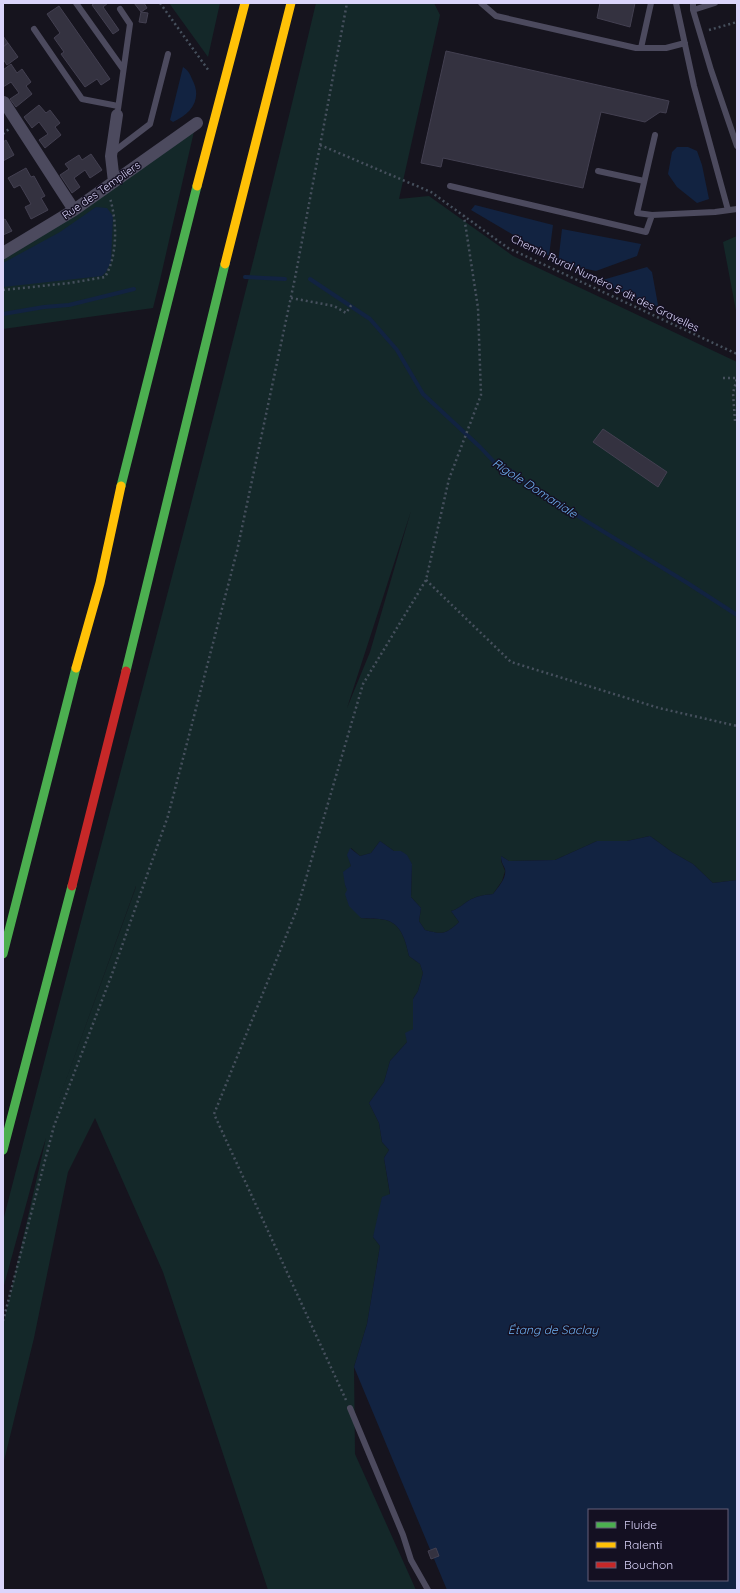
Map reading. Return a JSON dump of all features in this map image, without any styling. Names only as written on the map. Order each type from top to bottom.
[{"type":"highway","points":[[3,954],[79,656],[100,583],[121,488],[245,3]]},
{"type":"highway","points":[[3,1150],[110,737],[291,3]]},
{"type":"street","points":[[4,102],[74,210]]},
{"type":"street","points":[[111,184],[111,153],[118,110]]},
{"type":"street","name":"Rue des Templiers","points":[[3,253],[74,210],[197,123]]},
{"type":"lane","points":[[76,3],[123,69]]},
{"type":"lane","points":[[481,3],[496,16],[641,48],[666,48],[685,43]]},
{"type":"lane","points":[[641,48],[651,3]]},
{"type":"lane","points":[[676,3],[694,86],[728,210]]},
{"type":"lane","points":[[715,3],[693,6],[711,70],[737,146]]},
{"type":"lane","points":[[34,29],[82,99],[118,110],[130,24],[120,9]]},
{"type":"lane","points":[[111,153],[150,124],[168,54]]},
{"type":"lane","points":[[655,135],[637,212],[652,215],[716,212],[737,209]]},
{"type":"lane","points":[[598,172],[644,181]]},
{"type":"lane","points":[[450,186],[646,232],[652,215]]},
{"type":"lane","points":[[350,1408],[399,1525],[411,1560],[428,1590]]},
{"type":"path","points":[[160,3],[211,73]]},
{"type":"path","points":[[3,1321],[54,1126],[112,974],[168,816],[237,551],[291,298],[347,3]]},
{"type":"path","points":[[700,33],[737,22]]},
{"type":"path","name":"Chemin Rural Numéro 5 dit des Gravelles","points":[[320,144],[431,192],[508,248],[737,354]]},
{"type":"path","points":[[3,290],[70,283],[105,277],[111,266],[114,214],[111,184]]},
{"type":"path","points":[[350,1408],[214,1114],[297,909],[363,684],[426,580],[449,479],[481,395],[478,308],[464,216]]},
{"type":"path","points":[[291,298],[334,306],[346,313],[352,304]]},
{"type":"path","points":[[723,378],[737,378],[733,392],[735,422]]},
{"type":"path","points":[[426,580],[511,662],[659,708],[737,726]]},
{"type":"green space","points":[[169,3],[220,3],[208,57]]},
{"type":"green space","points":[[316,3],[434,3],[440,15],[399,199],[429,196],[513,256],[737,362],[737,880],[713,883],[693,864],[672,852],[650,836],[627,841],[597,841],[555,860],[509,861],[501,856],[501,861],[505,871],[502,881],[493,894],[474,898],[451,911],[459,922],[447,931],[436,933],[425,930],[419,921],[421,908],[411,897],[412,864],[401,851],[394,851],[380,841],[371,853],[360,856],[351,848],[348,855],[351,866],[345,885],[361,918],[386,920],[396,925],[400,930],[409,956],[420,964],[423,973],[418,991],[413,999],[413,1029],[407,1042],[390,1061],[384,1082],[369,1103],[379,1123],[382,1142],[389,1150],[384,1158],[390,1195],[373,1237],[380,1246],[367,1324],[354,1367],[355,1454],[416,1590],[268,1590],[163,1272],[95,1118],[68,1172],[34,1338],[3,1465],[3,1326],[46,1138],[35,1172],[3,1289],[3,1221],[202,461]],"holes":[[[411,511],[370,652],[347,708]],[[136,886],[136,887],[54,1113]]]},
{"type":"green space","points":[[195,127],[153,308],[3,329],[3,259],[64,221]]},
{"type":"green space","points":[[737,236],[737,316],[723,242]]},
{"type":"water","points":[[183,67],[189,72],[195,86],[196,99],[190,110],[185,115],[173,122],[170,120]]},
{"type":"water","points":[[677,147],[688,147],[697,151],[702,165],[709,199],[697,203],[677,187],[668,174],[672,152]]},
{"type":"water","points":[[475,205],[553,225],[549,256],[471,210]]},
{"type":"water","points":[[96,207],[107,208],[113,216],[111,262],[106,272],[102,276],[3,287],[3,263],[60,232]]},
{"type":"water","points":[[562,229],[641,244],[637,256],[596,271],[558,263]]},
{"type":"water","points":[[647,267],[652,272],[657,306],[647,304],[599,281]]},
{"type":"water","name":"Étang de Saclay","points":[[650,836],[672,852],[693,864],[713,883],[737,880],[737,1590],[447,1590],[354,1367],[367,1324],[380,1246],[373,1237],[382,1197],[390,1194],[384,1158],[389,1150],[382,1142],[379,1123],[369,1103],[384,1082],[390,1061],[407,1042],[405,1033],[413,1029],[413,999],[418,991],[423,973],[420,964],[409,956],[400,930],[396,925],[386,920],[361,918],[349,906],[345,894],[347,890],[343,872],[351,866],[347,855],[350,848],[360,856],[371,853],[380,841],[394,851],[401,851],[407,855],[412,864],[411,897],[421,908],[419,921],[425,930],[440,933],[451,929],[459,922],[451,911],[474,898],[493,894],[505,876],[505,869],[501,856],[509,861],[555,860],[597,841],[627,841]]},
{"type":"building","points":[[95,3],[108,3],[103,7],[119,30],[113,34],[92,5]]},
{"type":"building","points":[[134,3],[144,3],[147,8],[141,12]]},
{"type":"building","points":[[600,3],[635,3],[630,27],[597,18]]},
{"type":"building","points":[[59,6],[110,79],[101,85],[97,79],[85,87],[61,54],[64,52],[54,38],[60,33],[47,14]]},
{"type":"building","points":[[141,12],[148,13],[146,23],[139,22]]},
{"type":"building","points":[[3,36],[8,43],[3,47]]},
{"type":"building","points":[[8,43],[18,57],[7,65],[3,59],[3,47]]},
{"type":"building","points":[[446,51],[669,101],[666,113],[660,112],[645,122],[601,112],[583,188],[443,158],[441,167],[421,163]]},
{"type":"building","points":[[11,64],[17,73],[22,69],[31,82],[26,86],[32,94],[16,107],[10,99],[19,93],[11,82],[3,87],[3,70]]},
{"type":"building","points":[[39,105],[46,113],[50,110],[60,123],[55,127],[61,135],[45,148],[39,140],[48,134],[39,122],[32,128],[24,117]]},
{"type":"building","points":[[6,140],[14,155],[3,161],[3,142]]},
{"type":"building","points":[[91,154],[102,170],[90,178],[85,170],[74,178],[80,187],[72,193],[60,175],[69,169],[65,164],[79,155],[82,160]]},
{"type":"building","points":[[26,168],[31,177],[34,176],[45,196],[41,198],[48,210],[31,219],[25,207],[31,204],[20,185],[14,188],[8,178]]},
{"type":"building","points":[[5,219],[12,231],[3,235],[3,220]]},
{"type":"building","points":[[603,429],[667,472],[658,487],[593,442]]},
{"type":"building","points":[[436,1548],[439,1556],[431,1559],[428,1551]]},
{"type":"waterway","name":"Rigole Domaniale","points":[[245,277],[285,279]]},
{"type":"waterway","name":"Rigole Domaniale","points":[[310,279],[370,319],[397,350],[423,394],[496,464],[513,472],[534,489],[737,615]]},
{"type":"waterway","name":"Rigole Domaniale","points":[[3,314],[44,307],[69,305],[134,289]]},
{"type":"traffic: fast","points":[[121,486],[197,186]]},
{"type":"traffic: fast","points":[[126,671],[225,264]]},
{"type":"traffic: fast","points":[[3,954],[76,668]]},
{"type":"traffic: fast","points":[[3,1150],[72,886]]},
{"type":"traffic: slow","points":[[197,186],[245,3]]},
{"type":"traffic: slow","points":[[225,264],[291,3]]},
{"type":"traffic: slow","points":[[76,668],[100,583],[121,486]]},
{"type":"traffic: jam","points":[[72,886],[126,671]]}]
